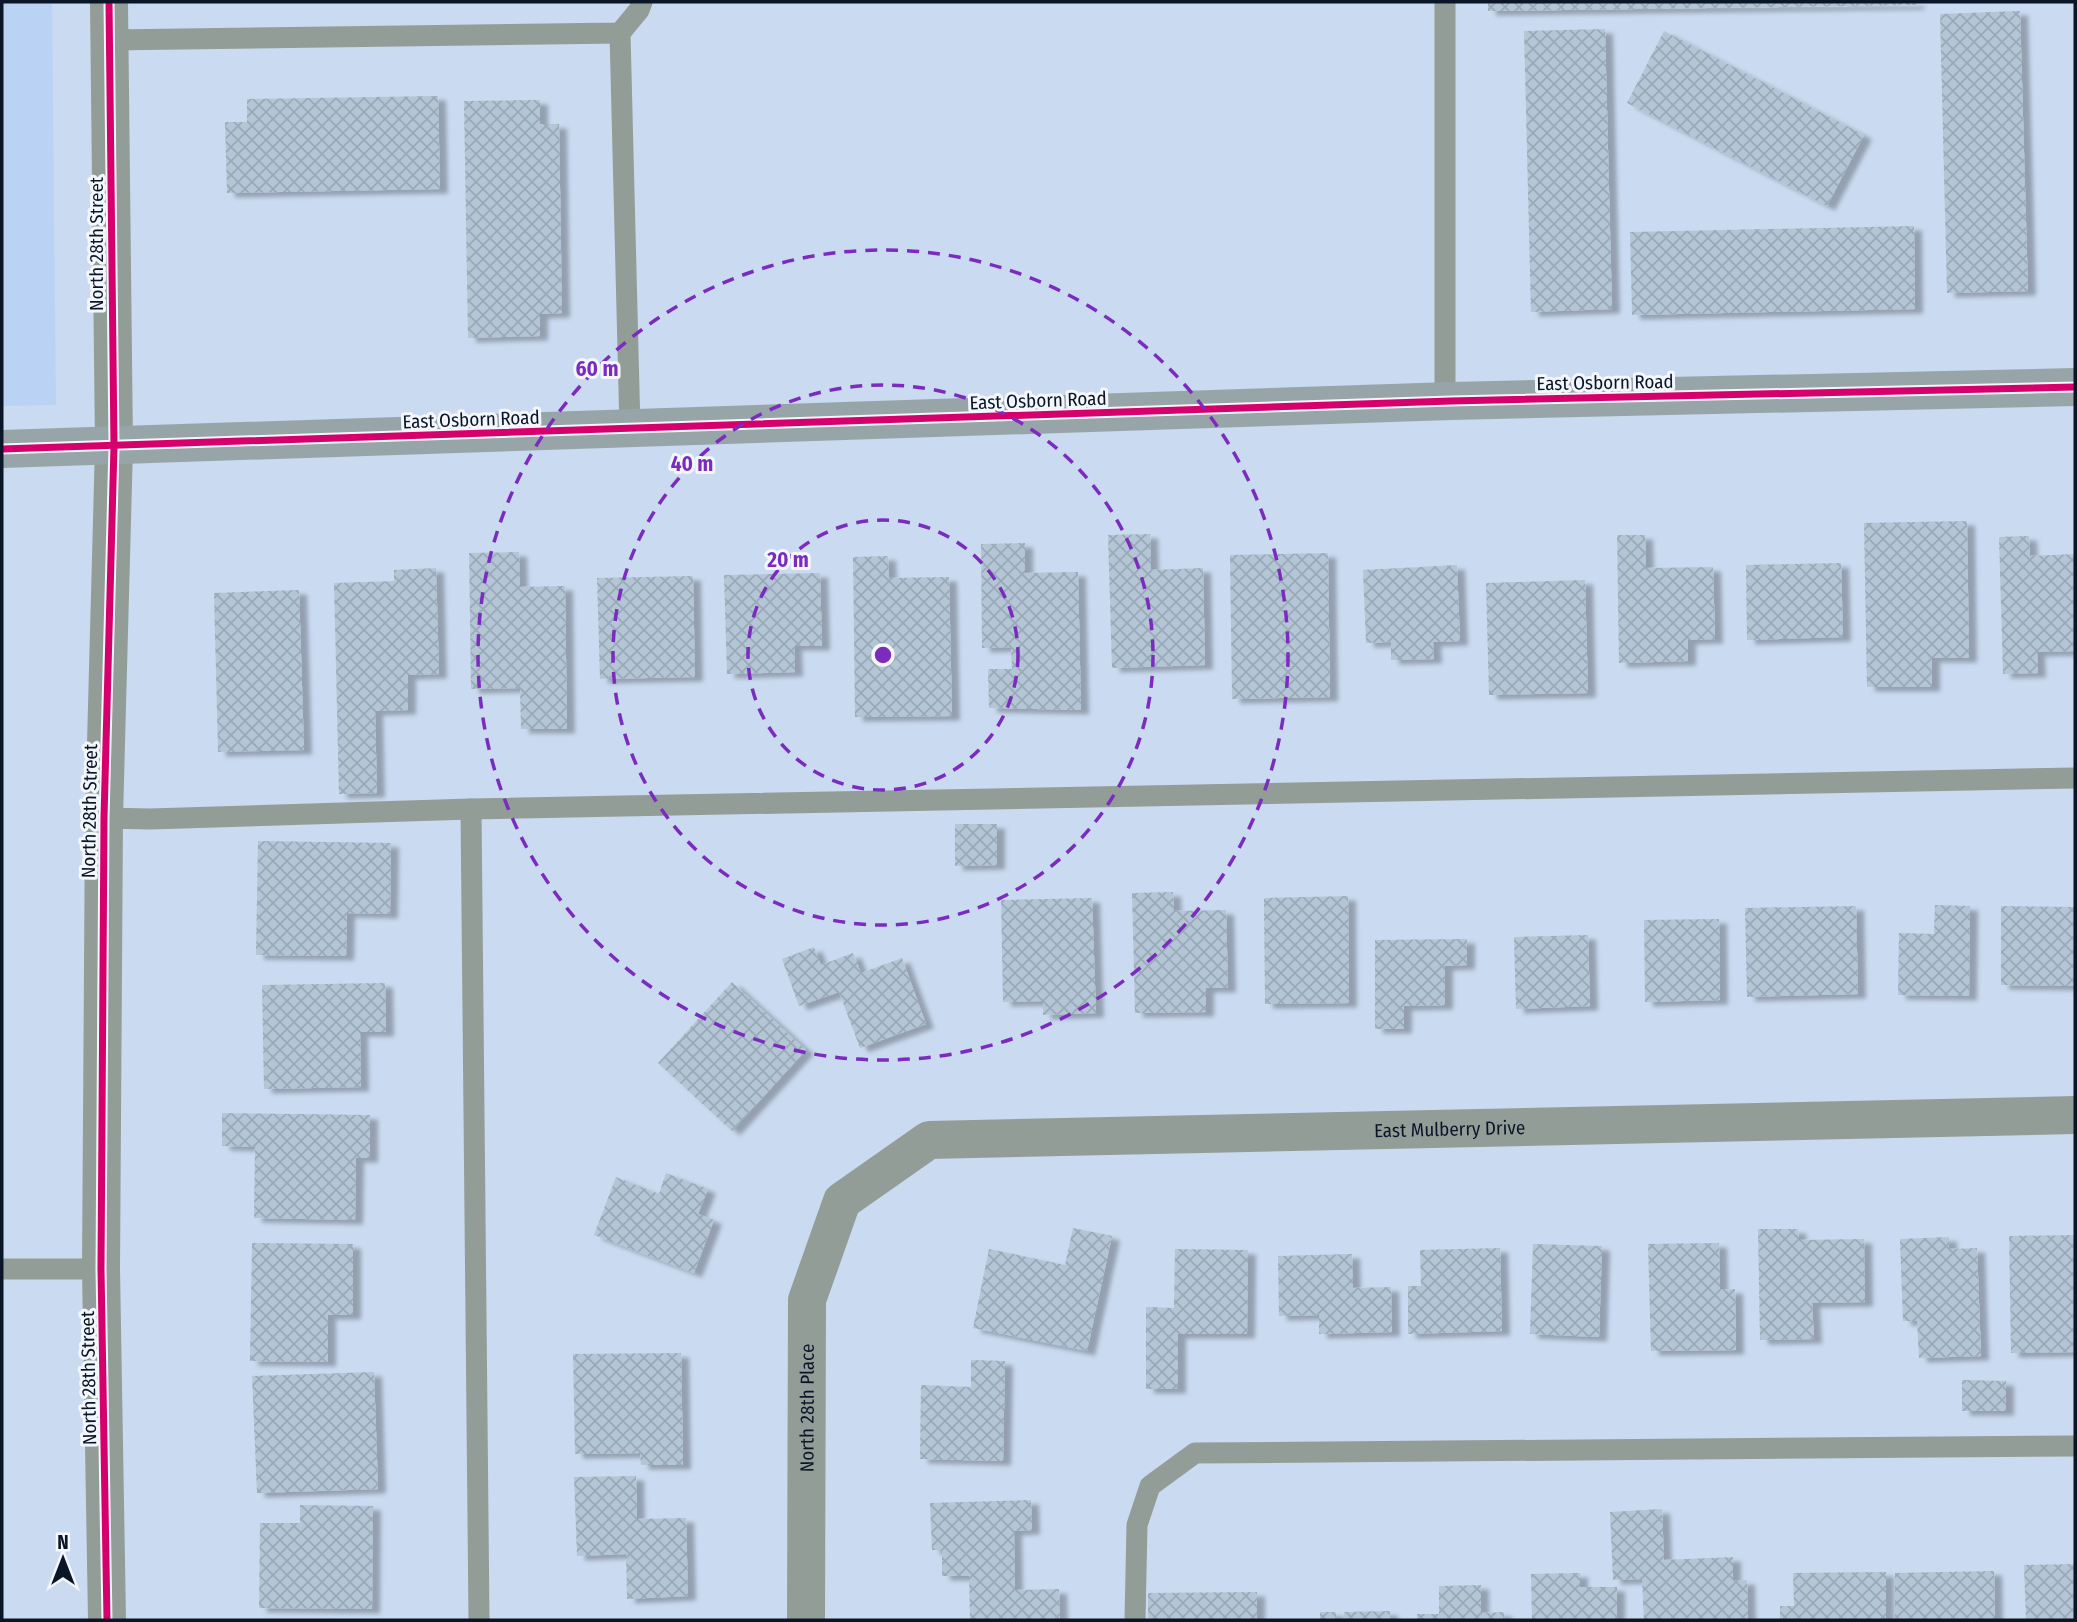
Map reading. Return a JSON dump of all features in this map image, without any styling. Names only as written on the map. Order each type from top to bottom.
[{"type":"main road","name":"East Osborn Road","points":[[2,449],[1446,401],[2075,387]]},
{"type":"street","name":"North 28th Street","points":[[107,1620],[101,1269],[104,818],[114,446],[109,2]]},
{"type":"street","name":"East Mulberry Drive","points":[[842,1201],[929,1140],[2075,1115]]},
{"type":"street","name":"North 28th Place","points":[[806,1620],[807,1300],[842,1201]]},
{"type":"lane","points":[[630,429],[620,33],[639,10],[642,2]]},
{"type":"lane","points":[[1445,2],[1446,401]]},
{"type":"lane","points":[[110,40],[620,33]]},
{"type":"lane","points":[[104,818],[164,819],[471,809],[2075,778]]},
{"type":"lane","points":[[471,809],[479,1620]]},
{"type":"lane","points":[[2,1269],[101,1269]]},
{"type":"lane","points":[[1135,1620],[1137,1525],[1150,1486],[1195,1452],[2075,1446]]},
{"type":"shaded area","points":[[2,2],[52,2],[56,405],[2,406]]},
{"type":"building","points":[[1488,2],[1916,2],[1917,5],[1488,11]]},
{"type":"building","points":[[2020,11],[2028,291],[1947,293],[1940,14]]},
{"type":"building","points":[[1605,29],[1612,309],[1531,312],[1524,31]]},
{"type":"building","points":[[1664,31],[1864,135],[1827,206],[1627,103]]},
{"type":"building","points":[[438,96],[440,189],[227,193],[225,122],[247,122],[247,99]]},
{"type":"building","points":[[540,100],[540,124],[559,124],[562,313],[540,314],[540,336],[468,338],[464,101]]},
{"type":"building","points":[[1914,226],[1915,309],[1632,315],[1630,232]]},
{"type":"building","points":[[1967,521],[1969,658],[1932,658],[1932,687],[1867,687],[1864,523]]},
{"type":"building","points":[[1150,534],[1151,570],[1203,568],[1205,665],[1112,668],[1108,535]]},
{"type":"building","points":[[1617,535],[1645,535],[1646,568],[1713,567],[1715,639],[1688,640],[1688,661],[1619,663]]},
{"type":"building","points":[[2029,536],[2030,556],[2075,554],[2075,651],[2037,652],[2038,673],[2003,674],[1999,537]]},
{"type":"building","points":[[1025,543],[1025,573],[1078,572],[1081,710],[989,708],[988,669],[1012,669],[1011,647],[982,648],[981,544]]},
{"type":"building","points":[[519,552],[520,587],[565,586],[567,729],[521,729],[520,688],[471,689],[469,553]]},
{"type":"building","points":[[1328,553],[1330,697],[1232,699],[1230,555]]},
{"type":"building","points":[[888,556],[889,578],[949,577],[952,716],[855,717],[853,557]]},
{"type":"building","points":[[1841,563],[1843,637],[1747,640],[1746,565]]},
{"type":"building","points":[[1457,565],[1460,641],[1433,642],[1434,659],[1391,660],[1391,642],[1366,643],[1363,570]]},
{"type":"building","points":[[436,568],[439,674],[408,675],[408,710],[375,711],[377,793],[339,794],[334,583],[394,581],[394,570]]},
{"type":"building","points":[[820,573],[822,646],[794,646],[795,672],[727,674],[724,575]]},
{"type":"building","points":[[693,576],[695,677],[600,679],[597,578]]},
{"type":"building","points":[[1585,580],[1588,693],[1489,695],[1486,583]]},
{"type":"building","points":[[299,590],[304,750],[218,752],[214,593]]},
{"type":"building","points":[[955,824],[997,824],[997,865],[955,866]]},
{"type":"building","points":[[258,841],[391,843],[390,914],[347,913],[346,956],[256,955]]},
{"type":"building","points":[[1173,892],[1174,911],[1226,910],[1228,988],[1206,988],[1206,1012],[1135,1013],[1132,893]]},
{"type":"building","points":[[1348,896],[1349,1003],[1265,1004],[1264,898]]},
{"type":"building","points":[[1092,898],[1096,1013],[1043,1015],[1043,1001],[1003,1002],[1001,900]]},
{"type":"building","points":[[1935,905],[1970,906],[1969,996],[1898,995],[1899,933],[1934,934]]},
{"type":"building","points":[[1856,906],[1858,994],[1747,997],[1745,908]]},
{"type":"building","points":[[2001,906],[2075,907],[2075,986],[2001,985]]},
{"type":"building","points":[[1719,919],[1720,1000],[1645,1002],[1644,920]]},
{"type":"building","points":[[1588,935],[1590,1006],[1516,1009],[1514,937]]},
{"type":"building","points":[[1467,939],[1467,965],[1445,966],[1445,1005],[1404,1006],[1404,1029],[1375,1029],[1375,940]]},
{"type":"building","points":[[814,947],[821,965],[853,953],[861,973],[902,958],[926,1024],[860,1048],[839,992],[799,1006],[782,959]]},
{"type":"building","points":[[732,982],[806,1050],[732,1131],[658,1063]]},
{"type":"building","points":[[385,983],[386,1032],[360,1032],[361,1087],[264,1089],[262,985]]},
{"type":"building","points":[[222,1113],[370,1115],[370,1158],[356,1158],[355,1220],[254,1218],[255,1147],[222,1146]]},
{"type":"building","points":[[666,1173],[708,1189],[698,1214],[714,1220],[694,1273],[594,1235],[616,1177],[659,1194]]},
{"type":"building","points":[[1073,1228],[1112,1236],[1087,1351],[973,1328],[989,1249],[1065,1265]]},
{"type":"building","points":[[1758,1229],[1798,1229],[1799,1240],[1864,1239],[1865,1302],[1812,1303],[1814,1339],[1760,1340]]},
{"type":"building","points":[[2075,1235],[2075,1352],[2011,1353],[2009,1236]]},
{"type":"building","points":[[1949,1237],[1949,1249],[1977,1248],[1981,1356],[1919,1358],[1917,1321],[1903,1321],[1900,1239]]},
{"type":"building","points":[[252,1243],[353,1244],[353,1315],[328,1315],[328,1362],[250,1361]]},
{"type":"building","points":[[1719,1243],[1720,1290],[1735,1289],[1736,1350],[1651,1351],[1648,1244]]},
{"type":"building","points":[[1533,1244],[1602,1246],[1599,1337],[1530,1334]]},
{"type":"building","points":[[1500,1248],[1502,1331],[1408,1334],[1408,1286],[1421,1286],[1420,1250]]},
{"type":"building","points":[[1175,1249],[1248,1250],[1247,1334],[1178,1334],[1178,1389],[1146,1389],[1146,1307],[1174,1308]]},
{"type":"building","points":[[1352,1254],[1353,1288],[1391,1287],[1392,1332],[1319,1334],[1319,1315],[1279,1316],[1278,1256]]},
{"type":"building","points":[[681,1353],[683,1465],[641,1465],[640,1453],[575,1454],[573,1354]]},
{"type":"building","points":[[971,1360],[1005,1361],[1003,1461],[920,1459],[921,1385],[971,1387]]},
{"type":"building","points":[[374,1372],[378,1489],[257,1493],[252,1376]]},
{"type":"building","points":[[1962,1380],[2006,1381],[2006,1411],[1962,1411]]},
{"type":"building","points":[[636,1476],[637,1519],[686,1518],[688,1596],[627,1599],[626,1554],[577,1556],[574,1477]]},
{"type":"building","points":[[1031,1500],[1032,1530],[1014,1531],[1015,1590],[1059,1589],[1060,1620],[970,1620],[969,1576],[942,1576],[942,1550],[932,1550],[930,1503]]},
{"type":"building","points":[[300,1505],[373,1506],[372,1609],[259,1608],[260,1523],[300,1523]]},
{"type":"building","points":[[1662,1509],[1664,1560],[1733,1557],[1733,1581],[1747,1580],[1748,1620],[1644,1620],[1642,1579],[1613,1580],[1610,1512]]},
{"type":"building","points":[[2075,1564],[2075,1620],[2026,1620],[2024,1565]]},
{"type":"building","points":[[1994,1571],[1995,1620],[1895,1620],[1895,1573]]},
{"type":"building","points":[[1886,1572],[1886,1620],[1780,1620],[1780,1606],[1794,1606],[1793,1573]]},
{"type":"building","points":[[1580,1573],[1580,1587],[1617,1587],[1617,1620],[1532,1620],[1531,1574]]},
{"type":"building","points":[[1481,1585],[1481,1613],[1504,1612],[1504,1620],[1417,1620],[1417,1614],[1439,1614],[1439,1586]]},
{"type":"building","points":[[1257,1592],[1257,1620],[1148,1620],[1148,1593]]},
{"type":"building","points":[[1390,1611],[1390,1620],[1344,1620],[1344,1612]]},
{"type":"building","points":[[1320,1612],[1336,1612],[1336,1620],[1320,1620]]},
{"type":"cycle path","points":[[107,1620],[101,1269],[104,818],[114,446],[109,2]]},
{"type":"cycle path","points":[[2,449],[1451,401],[2075,387]]}]
